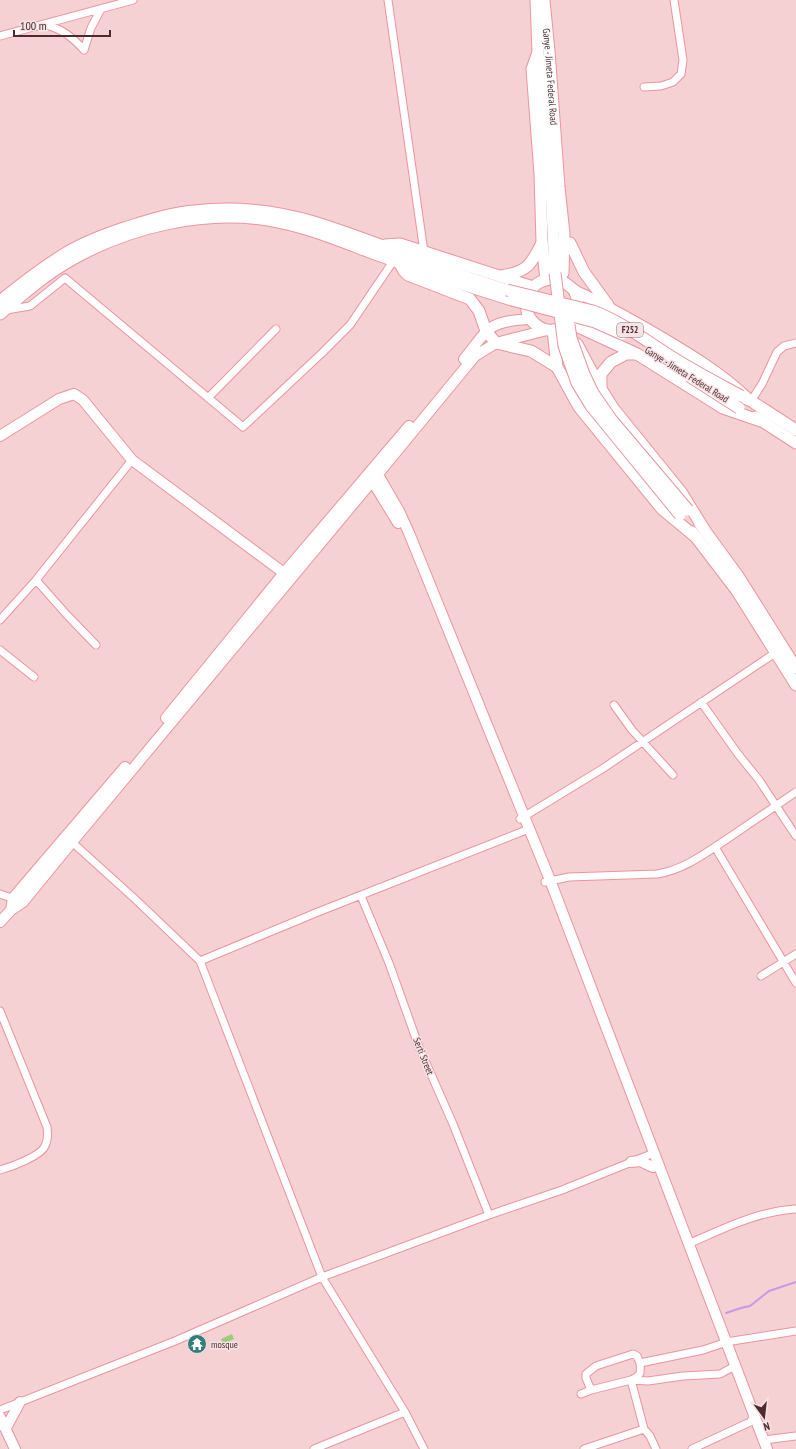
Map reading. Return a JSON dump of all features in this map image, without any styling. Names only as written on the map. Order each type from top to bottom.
[{"type":"main road","name":"Ganye - Jimeta Federal Road","points":[[536,0],[544,52]]},
{"type":"main road","name":"Ganye - Jimeta Federal Road","points":[[544,0],[545,67],[564,234],[559,273],[571,338],[584,374],[593,393],[611,419],[700,533]]},
{"type":"main road","points":[[546,280],[542,242],[540,174],[532,69],[544,52],[555,72],[570,243],[572,287],[578,306],[576,315],[569,324],[558,330],[540,328],[530,319],[526,308],[526,302],[528,295],[534,287],[546,280],[557,279],[563,281],[572,287],[610,307],[688,354],[730,382],[745,401]]},
{"type":"main road","points":[[1,308],[25,281],[66,253],[105,235],[152,219],[194,211],[231,209],[268,212],[312,222],[382,245],[510,295]]},
{"type":"main road","points":[[1,308],[56,270],[89,251],[118,239],[181,222],[219,218],[268,220],[317,233],[470,287],[510,295]]},
{"type":"main road","points":[[498,276],[515,274],[532,263],[542,242]]},
{"type":"main road","points":[[570,243],[584,272],[610,307]]},
{"type":"main road","points":[[382,245],[400,244],[534,287]]},
{"type":"main road","points":[[396,261],[408,275],[470,299],[479,311],[486,331],[496,343],[530,351],[557,366]]},
{"type":"main road","name":"Ganye - Jimeta Federal Road","points":[[510,295],[593,311],[603,315],[796,430]]},
{"type":"main road","points":[[0,922],[11,910],[23,902],[373,474],[486,331],[497,325],[510,321],[530,319]]},
{"type":"main road","points":[[569,324],[637,354],[723,408],[761,421]]},
{"type":"main road","points":[[569,324],[601,389],[613,408],[681,492],[700,533],[796,685]]},
{"type":"main road","points":[[11,910],[13,898],[150,737],[284,573],[373,474],[475,356],[496,343],[550,330]]},
{"type":"main road","points":[[550,330],[557,366],[579,407],[662,509],[700,533],[738,576],[796,668]]},
{"type":"main road","points":[[601,389],[602,374],[611,362],[626,354],[637,354]]},
{"type":"main road","points":[[0,436],[59,399],[74,394],[83,400],[132,460],[284,573]]},
{"type":"main road","name":"Ganye - Jimeta Federal Road","points":[[745,401],[761,421],[796,443]]},
{"type":"main road","points":[[373,474],[399,511],[409,533],[547,881],[651,1154],[688,1244],[732,1368],[764,1446]]},
{"type":"main road","points":[[651,1154],[653,1167],[723,1343]]},
{"type":"main road","points":[[631,1162],[640,1161],[653,1167]]},
{"type":"main road","points":[[3,1426],[20,1402]]},
{"type":"main road","points":[[0,1417],[15,1449]]},
{"type":"street","points":[[0,36],[133,0]]},
{"type":"street","points":[[388,0],[424,252]]},
{"type":"street","points":[[644,87],[661,86],[673,82],[681,74],[683,60],[678,36],[674,0]]},
{"type":"street","points":[[44,24],[66,32],[84,50],[91,28],[101,9]]},
{"type":"street","points":[[1,308],[30,306],[65,278],[243,427],[350,325],[396,261]]},
{"type":"street","points":[[208,398],[276,329]]},
{"type":"street","points":[[745,401],[762,384],[777,352],[784,346],[796,343]]},
{"type":"street","points":[[0,620],[36,580],[132,460]]},
{"type":"street","points":[[36,580],[96,645]]},
{"type":"street","points":[[0,650],[34,677]]},
{"type":"street","points":[[522,818],[602,769],[776,653]]},
{"type":"street","points":[[702,702],[730,743],[760,780],[796,836]]},
{"type":"street","points":[[614,705],[632,730],[673,774]]},
{"type":"street","points":[[547,881],[569,877],[657,874],[670,872],[678,869],[715,847],[796,792]]},
{"type":"street","points":[[200,962],[526,830]]},
{"type":"street","points":[[72,842],[135,899],[200,962],[322,1277],[404,1412],[424,1449]]},
{"type":"street","points":[[715,847],[796,982]]},
{"type":"street","points":[[0,894],[23,902]]},
{"type":"street","name":"Serti Street","points":[[361,896],[389,963],[419,1047],[489,1215]]},
{"type":"street","points":[[761,976],[796,954]]},
{"type":"street","points":[[0,1011],[47,1127],[48,1139],[45,1148],[34,1156],[0,1170]]},
{"type":"street","points":[[0,1410],[175,1341],[322,1277],[489,1215],[562,1190],[651,1154]]},
{"type":"street","points":[[688,1244],[745,1220],[766,1213],[796,1209]]},
{"type":"street","points":[[640,1363],[703,1350],[723,1343],[796,1330]]},
{"type":"street","points":[[581,1394],[631,1380],[639,1376],[641,1373],[640,1363],[637,1356],[633,1354],[596,1366],[586,1374],[591,1390]]},
{"type":"street","points":[[631,1380],[648,1381],[683,1376],[713,1375],[720,1374],[732,1368]]},
{"type":"street","points":[[631,1380],[644,1429],[650,1436],[656,1449]]},
{"type":"street","points":[[314,1449],[404,1412]]},
{"type":"street","points":[[692,1449],[752,1419]]},
{"type":"street","points":[[584,1449],[644,1429]]},
{"type":"street","points":[[764,1446],[796,1436]]},
{"type":"green space","points":[[232,1334],[234,1339],[223,1344],[221,1339]]},
{"type":"waterway","points":[[726,1313],[750,1306],[769,1291],[796,1282]]},
{"type":"place","name":"mosque","points":[[197,1344]]}]
